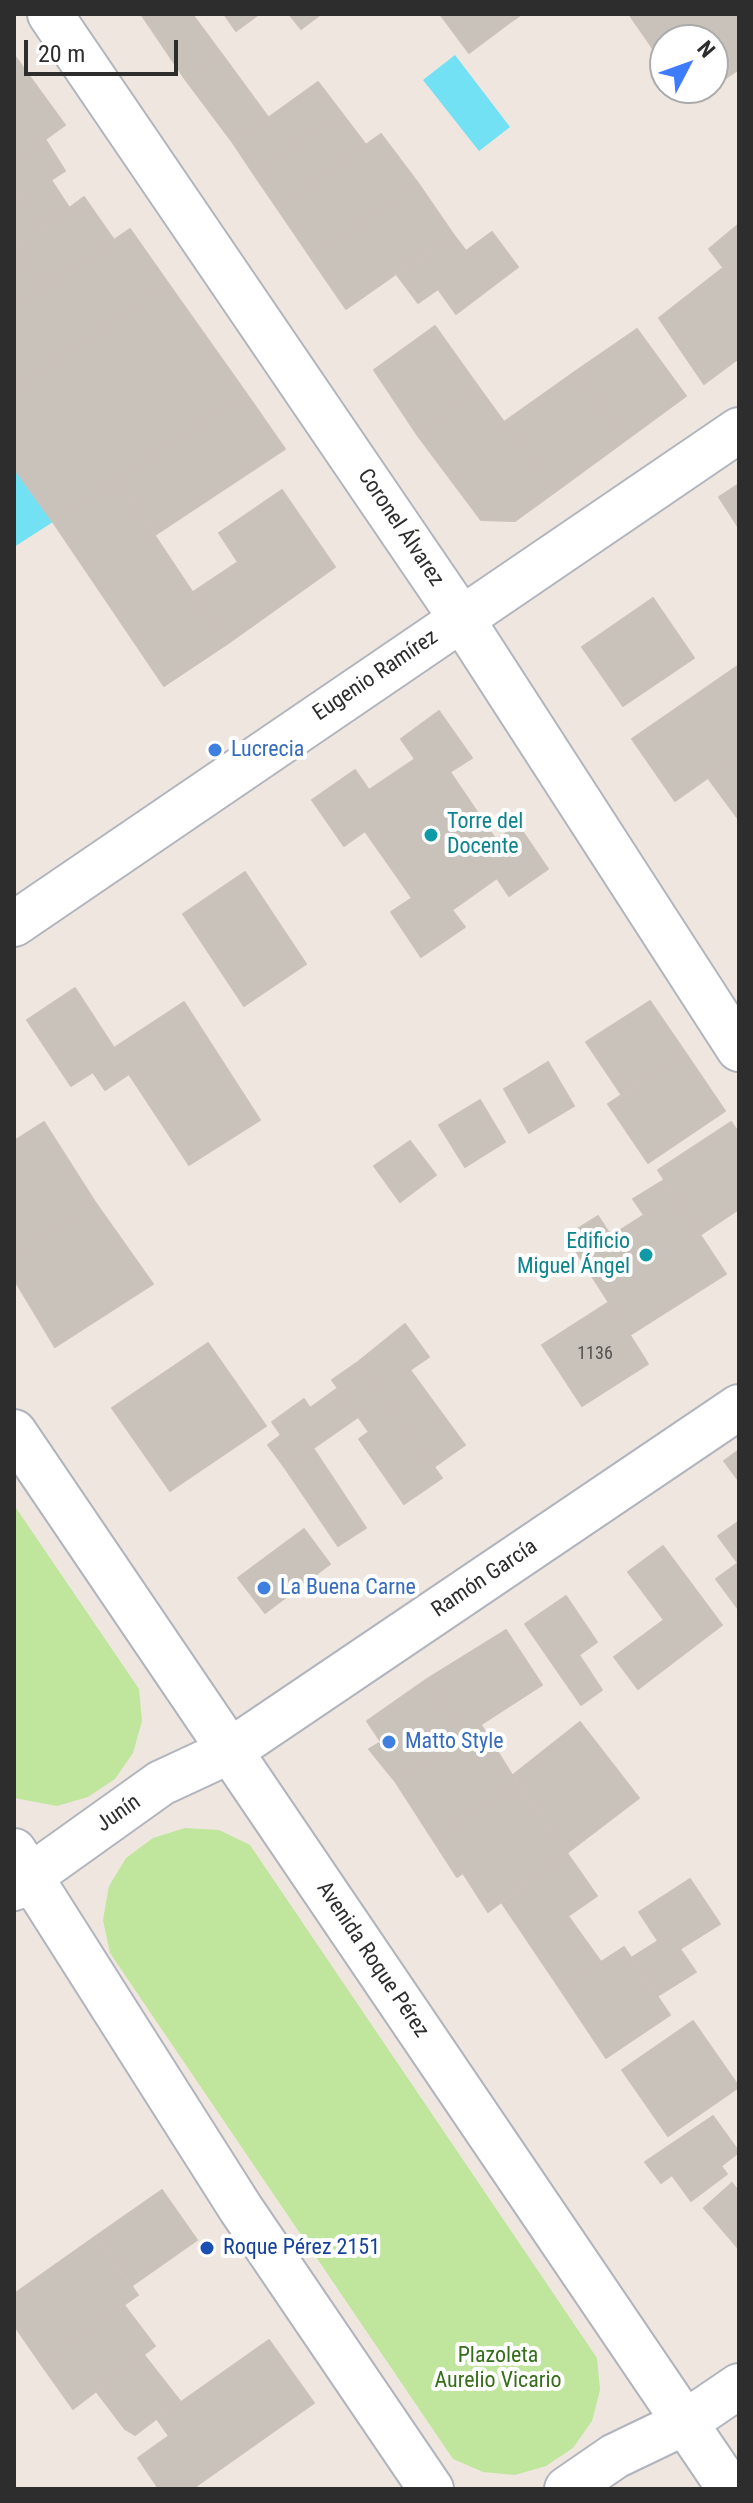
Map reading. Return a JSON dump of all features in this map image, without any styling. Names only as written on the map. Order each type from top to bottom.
[{"type":"street","name":"Coronel Álvarez","points":[[50,14],[461,618],[739,1049]]},
{"type":"street","name":"Eugenio Ramírez","points":[[14,924],[739,430]]},
{"type":"street","name":"Ramón García","points":[[230,1751],[739,1407]]},
{"type":"street","name":"Avenida Roque Pérez","points":[[14,1432],[730,2489]]},
{"type":"street","name":"Junín","points":[[20,1872],[161,1783],[230,1751]]},
{"type":"street","points":[[20,1872],[241,2209],[431,2489]]},
{"type":"street","points":[[567,2489],[615,2456],[686,2422],[739,2386]]},
{"type":"green space","points":[[14,1505],[139,1689],[142,1721],[133,1753],[115,1779],[88,1797],[57,1806],[14,1798]]},
{"type":"green space","name":"Plazoleta Aurelio Vicario","points":[[185,1828],[219,1830],[250,1845],[597,2358],[600,2390],[592,2421],[573,2448],[546,2466],[515,2475],[483,2472],[453,2459],[110,1953],[103,1920],[109,1886],[126,1858],[153,1838]]},
{"type":"water","points":[[455,55],[510,127],[479,151],[423,80]]},
{"type":"water","points":[[14,468],[53,522],[14,547]]},
{"type":"building","points":[[141,14],[192,14],[221,53],[185,79]]},
{"type":"building","points":[[224,14],[259,14],[236,31]]},
{"type":"building","points":[[289,14],[321,14],[301,29]]},
{"type":"building","points":[[440,14],[503,14],[509,23],[469,53]]},
{"type":"building","points":[[503,14],[522,14],[509,23]]},
{"type":"building","points":[[629,14],[698,14],[705,24],[649,24],[649,43]]},
{"type":"building","points":[[698,14],[739,14],[739,69],[729,76],[729,24],[705,24]]},
{"type":"building","points":[[221,53],[268,117],[233,143],[185,79]]},
{"type":"building","points":[[14,55],[65,125],[14,162]]},
{"type":"building","points":[[318,82],[341,112],[255,176],[233,143]]},
{"type":"building","points":[[341,112],[366,145],[277,208],[255,176]]},
{"type":"building","points":[[381,134],[418,183],[311,258],[277,208]]},
{"type":"building","points":[[45,139],[65,171],[51,180],[70,209],[42,228],[14,188],[14,162]]},
{"type":"building","points":[[418,183],[453,234],[346,309],[311,258]]},
{"type":"building","points":[[17,191],[42,228],[14,249],[14,193]]},
{"type":"building","points":[[84,197],[114,240],[43,289],[16,248]]},
{"type":"building","points":[[739,224],[739,288],[709,249]]},
{"type":"building","points":[[130,229],[168,283],[14,389],[14,309]]},
{"type":"building","points":[[492,232],[518,267],[456,314],[438,289],[418,303],[397,275],[453,234],[466,251]]},
{"type":"building","points":[[14,249],[43,289],[14,309]]},
{"type":"building","points":[[723,268],[739,288],[739,358],[704,384],[659,318]]},
{"type":"building","points":[[168,283],[246,393],[53,522],[14,468],[14,389]]},
{"type":"building","points":[[435,326],[480,389],[418,436],[374,370]]},
{"type":"building","points":[[637,329],[686,396],[626,440],[576,371]]},
{"type":"building","points":[[576,371],[626,440],[555,492],[504,422]]},
{"type":"building","points":[[480,389],[555,492],[515,521],[481,520],[418,436]]},
{"type":"building","points":[[246,393],[285,449],[155,535],[117,479]]},
{"type":"building","points":[[117,479],[227,644],[164,686],[53,522]]},
{"type":"building","points":[[739,484],[739,528],[719,497]]},
{"type":"building","points":[[282,490],[335,567],[227,644],[193,592],[238,562],[219,533]]},
{"type":"building","points":[[653,598],[694,658],[623,706],[582,647]]},
{"type":"building","points":[[739,665],[739,756],[675,801],[632,739]]},
{"type":"building","name":"Torre del Docente","points":[[439,711],[472,758],[450,772],[496,840],[518,825],[548,869],[509,896],[497,878],[452,910],[465,927],[421,957],[391,912],[412,898],[365,831],[344,846],[312,800],[355,770],[369,790],[415,759],[401,739]]},
{"type":"building","points":[[739,756],[739,820],[708,778]]},
{"type":"building","points":[[245,872],[306,964],[244,1006],[183,914]]},
{"type":"building","points":[[75,988],[114,1048],[184,1002],[260,1120],[189,1165],[129,1074],[105,1090],[93,1072],[71,1086],[27,1020]]},
{"type":"building","points":[[650,1001],[685,1052],[621,1094],[586,1042]]},
{"type":"building","points":[[685,1052],[725,1111],[648,1163],[608,1104]]},
{"type":"building","points":[[548,1062],[574,1106],[529,1133],[504,1089]]},
{"type":"building","points":[[480,1100],[505,1142],[465,1167],[439,1125]]},
{"type":"building","points":[[44,1122],[95,1202],[14,1255],[14,1141]]},
{"type":"building","points":[[731,1122],[739,1133],[739,1209],[700,1235],[658,1170]]},
{"type":"building","points":[[410,1141],[436,1175],[400,1202],[374,1166]]},
{"type":"building","name":"Edificio Miguel Ángel","points":[[664,1180],[726,1274],[630,1335],[566,1236],[598,1216],[611,1236],[644,1215],[633,1199]]},
{"type":"building","points":[[95,1202],[153,1284],[55,1347],[14,1279],[14,1255]]},
{"type":"building","points":[[609,1302],[648,1364],[582,1406],[542,1345]]},
{"type":"building","points":[[405,1324],[429,1357],[410,1370],[465,1445],[434,1467],[358,1362]]},
{"type":"building","points":[[208,1343],[266,1426],[170,1491],[112,1408]]},
{"type":"building","points":[[358,1362],[442,1478],[404,1504],[359,1439],[369,1432],[332,1380]]},
{"type":"building","points":[[338,1388],[358,1417],[285,1468],[268,1445],[281,1435],[272,1422],[304,1399],[310,1408]]},
{"type":"building","points":[[313,1448],[366,1528],[338,1546],[285,1468]]},
{"type":"building","points":[[739,1450],[739,1481],[724,1461]]},
{"type":"building","points":[[738,1522],[739,1610],[716,1579],[738,1563],[718,1536]]},
{"type":"building","points":[[304,1529],[330,1564],[265,1613],[238,1578]]},
{"type":"building","points":[[663,1546],[722,1625],[638,1689],[614,1657],[664,1620],[628,1572]]},
{"type":"building","points":[[566,1596],[597,1642],[579,1655],[602,1690],[581,1705],[525,1624]]},
{"type":"building","points":[[506,1630],[542,1685],[463,1736],[427,1679]]},
{"type":"building","points":[[427,1679],[463,1736],[395,1781],[369,1749],[381,1742],[367,1721]]},
{"type":"building","points":[[580,1722],[639,1798],[567,1853],[513,1775]]},
{"type":"building","points":[[481,1725],[517,1783],[433,1840],[395,1781]]},
{"type":"building","points":[[517,1783],[567,1853],[488,1912],[463,1873],[457,1877],[433,1840]]},
{"type":"building","points":[[567,1853],[597,1896],[568,1916],[601,1962],[560,1989],[502,1903]]},
{"type":"building","points":[[690,1879],[720,1924],[680,1949],[696,1972],[656,1997],[631,1958],[658,1941],[639,1912]]},
{"type":"building","points":[[624,1947],[670,2015],[606,2058],[560,1989]]},
{"type":"building","points":[[693,2021],[739,2087],[668,2136],[622,2070]]},
{"type":"building","points":[[713,2116],[739,2152],[721,2166],[727,2174],[691,2201],[672,2175],[661,2183],[645,2162]]},
{"type":"building","points":[[732,2183],[739,2192],[739,2249],[704,2208]]},
{"type":"building","points":[[162,2190],[197,2240],[130,2287],[96,2236]]},
{"type":"building","points":[[96,2236],[138,2295],[41,2364],[14,2325],[14,2294]]},
{"type":"building","points":[[124,2305],[155,2346],[73,2409],[41,2364]]},
{"type":"building","points":[[269,2340],[314,2403],[192,2489],[159,2489],[138,2458],[169,2436],[157,2419]]},
{"type":"building","points":[[144,2355],[180,2401],[135,2435],[125,2429],[96,2391]]},
{"type":"place","name":"Lucrecia","points":[[215,750]]},
{"type":"place","name":"Torre del Docente","points":[[431,835]]},
{"type":"place","name":"Edificio Miguel Ángel","points":[[646,1255]]},
{"type":"place","name":"La Buena Carne","points":[[264,1588]]},
{"type":"place","name":"Matto Style","points":[[389,1742]]},
{"type":"place","name":"Roque Pérez 2151","points":[[207,2248]]}]
